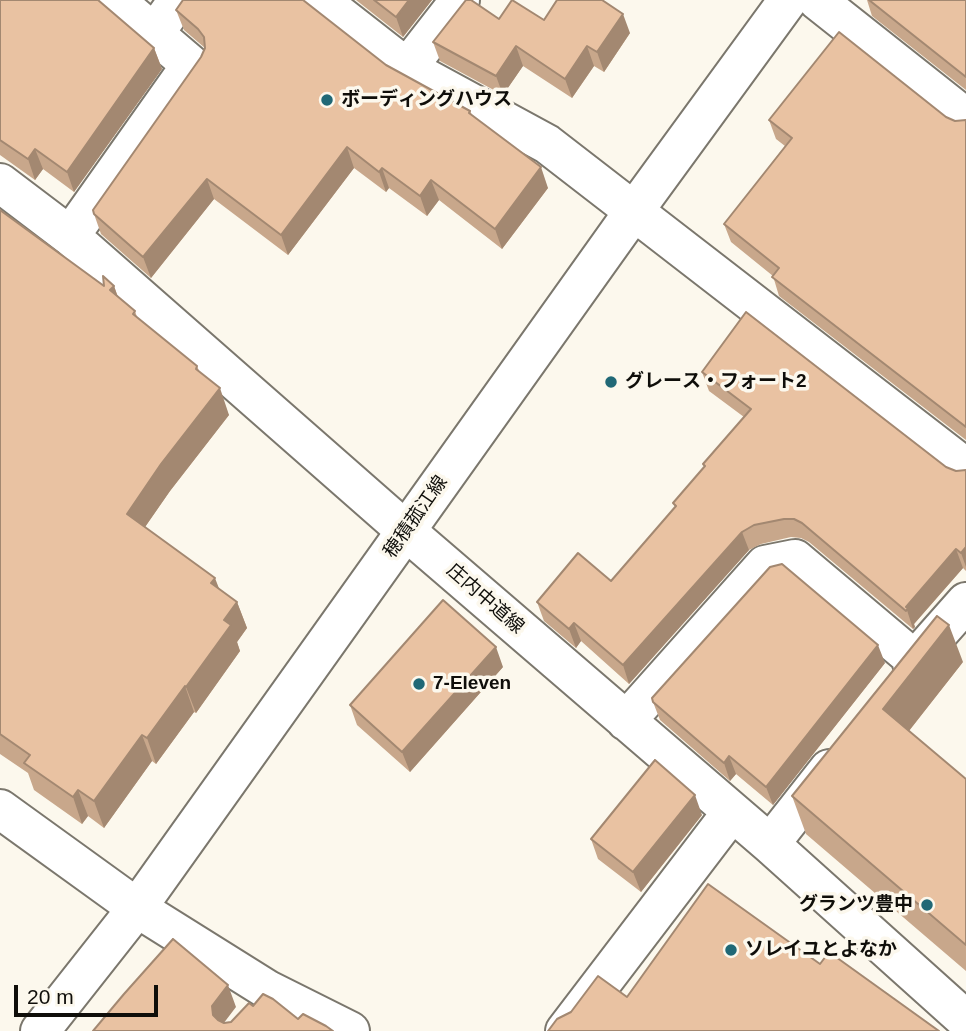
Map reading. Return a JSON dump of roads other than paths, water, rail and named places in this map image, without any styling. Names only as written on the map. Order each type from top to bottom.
[{"type":"street","points":[[70,236],[191,65],[115,0]]},
{"type":"street","points":[[154,34],[178,0]]},
{"type":"street","points":[[320,0],[407,68],[547,144],[966,468]]},
{"type":"street","points":[[407,68],[460,0]]},
{"type":"street","name":"穂積菰江線","points":[[40,1031],[137,908],[634,211],[788,0]]},
{"type":"street","points":[[817,0],[966,118]]},
{"type":"street","name":"庄内中道線","points":[[0,183],[70,236],[406,531],[770,844],[966,1020]]},
{"type":"street","points":[[626,721],[765,565],[795,559],[915,660]]},
{"type":"street","points":[[889,692],[966,601]]},
{"type":"street","points":[[770,844],[847,747]]},
{"type":"street","points":[[0,809],[137,908],[268,990],[351,1031]]},
{"type":"street","points":[[565,1031],[732,812]]},
{"type":"place","name":"ボーディングハウス","points":[[327,100]]},
{"type":"place","name":"グレース・フォート2","points":[[611,382]]},
{"type":"place","name":"7-Eleven","points":[[419,684]]},
{"type":"place","name":"グランツ豊中","points":[[927,905]]},
{"type":"place","name":"ソレイユとよなか","points":[[731,950]]}]
